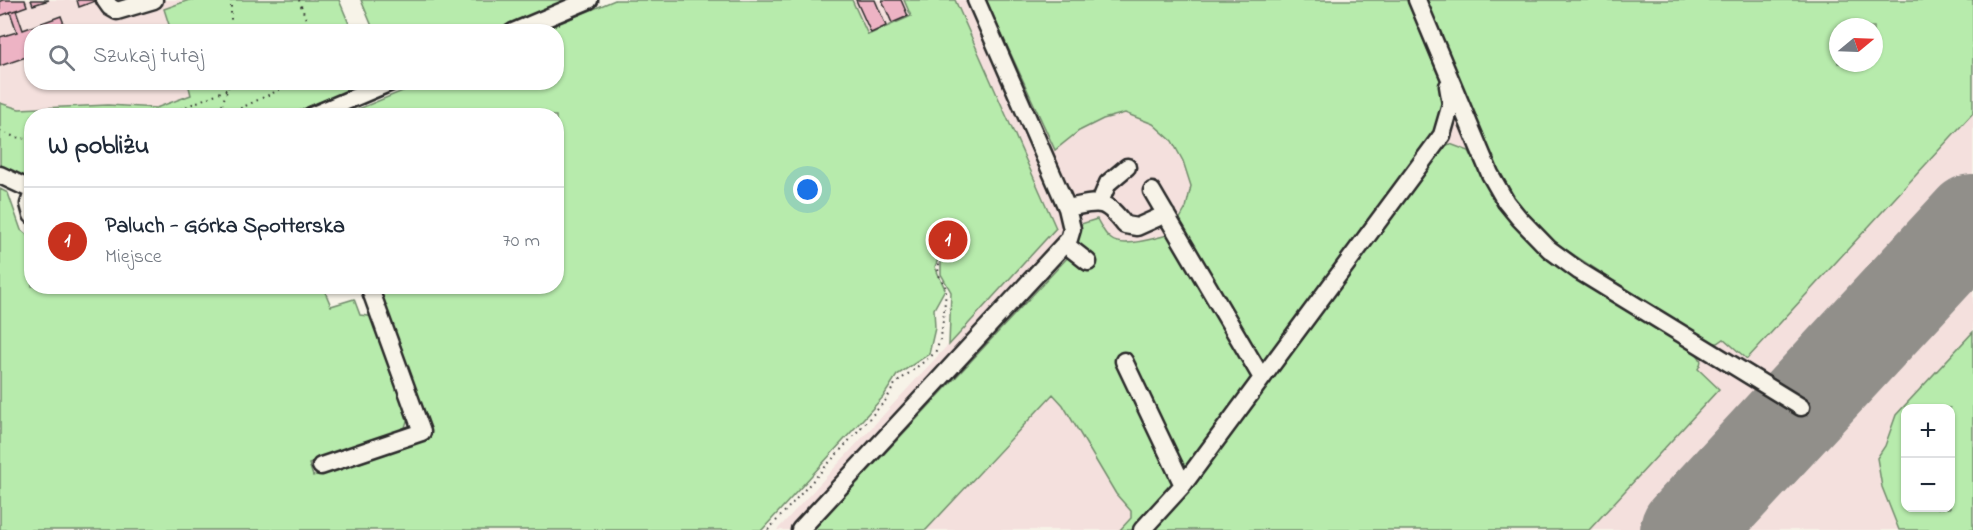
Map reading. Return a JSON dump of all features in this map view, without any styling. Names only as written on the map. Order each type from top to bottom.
[{"type":"lane","points":[[105,0],[117,11],[154,0]]},
{"type":"lane","points":[[532,24],[589,0]]},
{"type":"lane","points":[[800,530],[1065,244],[1072,230],[1067,208],[976,0]]},
{"type":"lane","points":[[1417,0],[1490,174],[1506,202],[1530,231],[1549,249],[1579,271],[1800,407]]},
{"type":"lane","points":[[1142,530],[1183,485],[1442,135],[1451,104],[1445,67]]},
{"type":"lane","points":[[330,108],[372,90]]},
{"type":"lane","points":[[1100,202],[1108,183],[1127,167]]},
{"type":"lane","points":[[0,175],[24,186]]},
{"type":"lane","points":[[1152,191],[1262,378]]},
{"type":"lane","points":[[1067,208],[1100,202],[1113,210],[1125,225],[1137,227],[1166,214]]},
{"type":"lane","points":[[1065,244],[1088,262]]},
{"type":"lane","points":[[321,466],[422,432],[372,294]]},
{"type":"lane","points":[[1124,361],[1183,485]]},
{"type":"path","points":[[231,0],[231,24]]},
{"type":"path","points":[[299,0],[308,24]]},
{"type":"path","points":[[183,108],[226,90]]},
{"type":"path","points":[[221,108],[228,90]]},
{"type":"path","points":[[241,108],[279,90]]},
{"type":"path","points":[[0,131],[24,139]]},
{"type":"path","points":[[768,530],[886,400],[895,384],[935,353],[941,338],[946,288],[938,269],[940,250],[948,240]]},
{"type":"shaded area","points":[[0,0],[207,0],[211,24],[24,24],[24,90],[197,90],[194,94],[156,108],[108,105],[19,109],[0,103]]},
{"type":"shaded area","points":[[767,0],[1973,0],[1973,530],[777,530],[1056,228],[965,21],[794,80]]},
{"type":"green space","points":[[189,0],[339,0],[349,24],[169,24],[164,9]]},
{"type":"green space","points":[[361,0],[571,0],[514,24],[371,24]]},
{"type":"green space","points":[[615,0],[852,0],[868,35],[911,16],[904,0],[955,0],[1056,228],[949,345],[951,292],[941,274],[941,254],[958,238],[951,233],[945,237],[937,253],[938,259],[935,267],[945,289],[934,309],[935,328],[929,354],[897,375],[883,397],[762,530],[0,530],[0,189],[8,193],[21,230],[24,232],[24,294],[326,294],[331,306],[354,299],[360,315],[376,317],[410,411],[404,431],[309,464],[313,476],[426,434],[376,294],[564,294],[564,108],[361,108],[405,90],[564,90],[564,24],[558,24]]},
{"type":"green space","points":[[986,0],[1407,0],[1441,82],[1441,115],[1433,134],[1262,367],[1178,222],[1186,208],[1191,186],[1183,161],[1172,141],[1153,124],[1125,113],[1103,119],[1079,131],[1055,150]]},
{"type":"green space","points":[[1424,0],[1973,0],[1973,113],[1747,359],[1724,339],[1718,343],[1709,343],[1548,238],[1524,214],[1504,185]]},
{"type":"green space","points":[[190,90],[350,90],[306,108],[156,108],[191,95]]},
{"type":"green space","points":[[0,103],[24,109],[24,177],[0,165]]},
{"type":"green space","points":[[108,105],[156,108],[41,108]]},
{"type":"green space","points":[[1450,144],[1469,151],[1500,206],[1519,230],[1543,253],[1695,352],[1701,360],[1698,369],[1719,389],[1589,530],[1152,530],[1191,488],[1442,147]]},
{"type":"green space","points":[[1097,219],[1106,235],[1116,242],[1132,243],[1172,234],[1253,379],[1189,468],[1178,465],[1174,485],[1132,530],[1120,530],[1131,518],[1131,511],[1116,494],[1063,405],[1053,394],[926,530],[813,530],[1070,255],[1079,249],[1077,243],[1081,224]]},
{"type":"green space","points":[[1973,332],[1973,530],[1899,530],[1882,487],[1877,458],[1885,446],[1896,415],[1901,410],[1901,512],[1955,512],[1955,404],[1906,404]]},
{"type":"building","points":[[25,0],[27,6],[0,16],[0,1]]},
{"type":"building","points":[[31,0],[49,0],[33,5]]},
{"type":"building","points":[[77,0],[98,0],[79,7]]},
{"type":"building","points":[[856,0],[875,0],[886,26],[871,33]]},
{"type":"building","points":[[882,0],[901,0],[908,16],[892,23]]},
{"type":"building","points":[[16,10],[24,30],[24,58],[0,66],[0,37],[17,32],[10,12]]},
{"type":"building","points":[[61,16],[64,24],[39,24]]},
{"type":"runway","points":[[1687,530],[1973,221]]},
{"type":"place","name":"Paluch - Górka Spotterska","points":[[948,240]]}]
